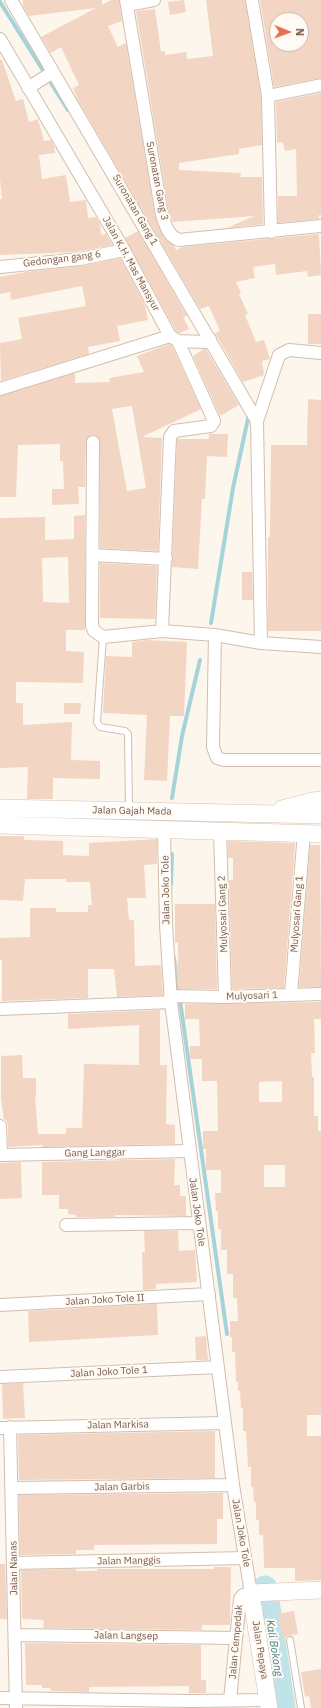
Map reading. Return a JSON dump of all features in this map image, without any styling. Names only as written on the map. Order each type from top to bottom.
[{"type":"main road","name":"Jalan Gajah Mada","points":[[264,814],[321,800]]},
{"type":"main road","name":"Jalan Gajah Mada","points":[[0,808],[321,815]]},
{"type":"main road","name":"Jalan Gajah Mada","points":[[0,825],[321,833]]},
{"type":"main road","name":"Jalan Gajah Mada","points":[[260,832],[321,833]]},
{"type":"main road","points":[[261,1593],[321,1590]]},
{"type":"main road","name":"Jalan Pepaya","points":[[261,1593],[269,1704]]},
{"type":"street","name":"Suronatan Gang 1","points":[[11,0],[49,75],[210,339],[257,421]]},
{"type":"street","points":[[126,3],[154,0]]},
{"type":"street","points":[[252,0],[268,96],[271,232]]},
{"type":"street","name":"Suronatan Gang 3","points":[[126,3],[162,215],[167,229],[172,236],[179,240],[321,226]]},
{"type":"street","name":"Jalan K.H. Mas Mansyur","points":[[0,39],[124,250],[174,339],[214,423],[211,426],[174,431],[170,434],[166,559]]},
{"type":"street","points":[[28,88],[49,75]]},
{"type":"street","points":[[268,96],[321,85]]},
{"type":"street","name":"Gedongan gang 6","points":[[0,267],[80,259],[124,250]]},
{"type":"street","points":[[0,389],[174,339],[206,342],[210,339]]},
{"type":"street","points":[[261,643],[257,421],[279,355],[289,350],[321,353]]},
{"type":"street","points":[[93,442],[92,625],[94,631],[103,637],[162,631],[215,635],[261,643],[321,646]]},
{"type":"street","points":[[92,555],[166,559],[162,631]]},
{"type":"street","points":[[215,635],[213,747],[217,758],[224,760],[321,760]]},
{"type":"street","name":"Jalan Joko Tole","points":[[164,830],[166,925],[175,998],[189,1151],[198,1223],[209,1294],[233,1485],[245,1558],[261,1593]]},
{"type":"street","name":"Mulyosari Gang 2","points":[[220,831],[225,997]]},
{"type":"street","name":"Mulyosari Gang 1","points":[[291,995],[304,832]]},
{"type":"street","name":"Mulyosari 1","points":[[0,1009],[175,998],[321,994]]},
{"type":"street","points":[[0,1126],[1,1155]]},
{"type":"street","name":"Gang Langgar","points":[[1,1155],[189,1151]]},
{"type":"street","points":[[66,1225],[198,1223]]},
{"type":"street","name":"Jalan Joko Tole II","points":[[0,1306],[209,1294]]},
{"type":"street","name":"Jalan Joko Tole 1","points":[[0,1378],[218,1367]]},
{"type":"street","name":"Jalan Markisa","points":[[5,1428],[225,1423]]},
{"type":"street","name":"Jalan Nanas","points":[[5,1428],[12,1488],[16,1703]]},
{"type":"street","name":"Jalan Garbis","points":[[12,1488],[233,1485]]},
{"type":"street","name":"Jalan Manggis","points":[[13,1563],[245,1558]]},
{"type":"street","name":"Jalan Cempedak","points":[[230,1700],[240,1599],[243,1595],[261,1593]]},
{"type":"street","name":"Jalan Langsep","points":[[15,1635],[236,1638]]},
{"type":"street","points":[[0,1698],[16,1703],[191,1705],[230,1700],[269,1704]]},
{"type":"lane","points":[[103,637],[97,722],[100,727],[121,730],[128,734],[129,811]]},
{"type":"lane","points":[[290,1640],[301,1708]]},
{"type":"building","points":[[23,0],[102,0],[102,5],[111,0],[119,0],[122,21],[108,26],[118,47],[126,43],[155,216],[164,237],[174,246],[176,250],[182,247],[319,234],[321,275],[308,277],[307,271],[276,275],[275,264],[253,267],[255,278],[236,282],[241,293],[239,294],[248,314],[245,315],[256,342],[264,340],[270,359],[262,361],[264,375],[243,382],[215,333],[220,331],[209,306],[200,309],[79,102],[73,88],[79,85],[61,47],[51,53],[41,37],[96,8],[29,16],[23,6]]},
{"type":"building","points":[[184,0],[186,12],[170,15],[168,2]]},
{"type":"building","points":[[206,0],[245,0],[261,97],[262,145],[239,149],[239,154],[179,163],[179,170],[241,173],[240,177],[262,177],[263,224],[227,228],[254,216],[173,222],[169,213],[136,11],[155,9],[161,52],[165,51],[165,55],[186,52],[187,59],[213,56]]},
{"type":"building","points":[[260,0],[321,0],[321,78],[274,87]]},
{"type":"building","points":[[0,60],[2,60],[16,101],[23,99],[29,122],[38,119],[44,141],[51,140],[54,146],[55,153],[39,155],[42,179],[66,175],[70,202],[86,200],[88,218],[96,217],[100,224],[101,235],[106,234],[112,245],[76,252],[0,255],[0,199],[2,199],[0,179]]},
{"type":"building","points":[[321,93],[321,215],[319,215],[319,219],[278,223],[278,196],[297,196],[296,149],[285,151],[283,142],[277,143],[276,102]]},
{"type":"building","points":[[138,231],[187,316],[183,317],[189,329],[180,333],[176,331],[125,238]]},
{"type":"building","points":[[120,258],[145,305],[148,320],[117,326],[120,341],[88,347],[89,354],[1,381],[0,343],[22,339],[18,318],[86,306],[82,286],[11,300],[10,292],[0,294],[0,277],[26,272],[82,266]]},
{"type":"building","points":[[308,314],[321,314],[321,344],[308,344]]},
{"type":"building","points":[[169,344],[172,346],[201,409],[142,437],[162,438],[158,551],[100,548],[100,442],[96,435],[89,436],[86,442],[85,487],[78,487],[79,504],[52,505],[52,489],[64,489],[63,461],[60,461],[60,444],[18,445],[16,497],[0,497],[0,396],[75,373],[75,383],[110,382],[109,378],[144,372],[137,356]],"holes":[[[132,406],[146,488],[127,491],[112,409]]]},
{"type":"building","points":[[206,349],[239,405],[220,416],[193,356]]},
{"type":"building","points":[[308,399],[321,400],[321,631],[268,631],[268,537],[270,537],[271,445],[307,445]]},
{"type":"building","points":[[209,434],[228,434],[227,457],[207,456],[205,499],[202,499],[198,569],[172,567],[177,439],[209,439]]},
{"type":"building","points":[[85,515],[85,630],[66,630],[66,651],[84,652],[83,683],[16,682],[16,703],[23,703],[23,725],[72,722],[71,760],[100,761],[100,779],[53,778],[53,799],[27,799],[28,767],[0,768],[0,518],[45,517],[45,540],[74,539],[74,516]],"holes":[[[68,557],[69,603],[43,602],[42,558]]]},
{"type":"building","points":[[100,563],[157,566],[155,619],[100,618]]},
{"type":"building","points":[[242,572],[252,572],[253,600],[242,600]]},
{"type":"building","points":[[146,640],[187,642],[184,716],[170,716],[167,781],[144,780],[147,715],[103,713],[106,656],[132,657],[132,642]]},
{"type":"building","points":[[64,703],[81,703],[80,714],[64,714]]},
{"type":"building","points":[[0,836],[24,836],[24,840],[63,841],[63,855],[89,856],[89,843],[157,839],[157,864],[144,865],[146,898],[127,898],[129,920],[134,920],[135,966],[161,965],[163,995],[117,997],[114,969],[88,969],[88,998],[2,1001],[2,960],[0,960],[0,938],[30,937],[30,908],[56,908],[56,912],[88,912],[88,905],[92,905],[90,882],[66,882],[66,879],[25,879],[23,901],[0,900]]},
{"type":"building","points":[[228,841],[295,843],[284,988],[232,989],[229,880],[233,880],[233,858],[228,858]]},
{"type":"building","points":[[310,845],[320,845],[321,987],[299,987]]},
{"type":"building","points":[[175,904],[215,904],[217,989],[178,989],[176,964],[178,964],[178,942],[175,943]]},
{"type":"building","points":[[321,1002],[321,1019],[314,1019],[315,1053],[311,1053],[312,1077],[314,1077],[314,1116],[318,1116],[318,1131],[321,1131],[321,1415],[307,1415],[307,1436],[321,1436],[321,1580],[295,1581],[295,1568],[264,1568],[263,1535],[259,1535],[259,1520],[256,1520],[256,1502],[254,1502],[253,1487],[251,1487],[251,1467],[248,1467],[246,1431],[243,1431],[243,1408],[241,1408],[238,1382],[236,1382],[235,1352],[232,1352],[232,1337],[230,1337],[230,1321],[238,1321],[237,1298],[233,1298],[233,1274],[227,1274],[227,1250],[221,1250],[221,1229],[218,1229],[218,1211],[216,1211],[215,1193],[221,1193],[221,1170],[206,1170],[206,1149],[203,1149],[203,1131],[218,1131],[217,1081],[202,1081],[202,1059],[190,1059],[190,1046],[200,1046],[199,1019],[185,1019],[185,1004]],"holes":[[[282,1081],[282,1102],[259,1102],[259,1082]],[[264,1165],[285,1165],[285,1187],[264,1187]]]},
{"type":"building","points":[[160,1010],[160,1065],[167,1065],[166,1124],[175,1125],[175,1144],[42,1147],[42,1145],[8,1147],[8,1126],[6,1120],[4,1120],[1,1098],[1,1056],[22,1055],[23,1078],[36,1078],[35,1097],[38,1134],[66,1134],[66,1128],[82,1128],[84,1064],[139,1065],[139,1025],[68,1029],[68,1014]]},
{"type":"building","points":[[175,1159],[174,1185],[180,1185],[180,1196],[186,1196],[186,1216],[115,1215],[115,1217],[76,1217],[76,1215],[68,1214],[68,1209],[59,1209],[59,1195],[42,1195],[42,1162]]},
{"type":"building","points":[[21,1162],[22,1198],[0,1199],[0,1163]]},
{"type":"building","points":[[144,1231],[178,1231],[179,1251],[195,1250],[197,1282],[156,1284],[156,1289],[143,1290],[142,1252],[145,1252]]},
{"type":"building","points":[[157,1304],[158,1335],[29,1342],[28,1311]]},
{"type":"building","points":[[206,1336],[208,1360],[196,1360],[195,1337]]},
{"type":"building","points":[[23,1383],[25,1418],[3,1419],[2,1384]]},
{"type":"building","points":[[215,1431],[215,1478],[19,1480],[18,1435]]},
{"type":"building","points":[[223,1493],[223,1519],[217,1519],[217,1544],[94,1545],[94,1550],[76,1550],[76,1554],[20,1555],[19,1495]]},
{"type":"building","points":[[0,1564],[5,1564],[7,1619],[0,1619]]},
{"type":"building","points":[[214,1567],[231,1567],[230,1625],[202,1625],[202,1630],[43,1628],[44,1620],[22,1619],[21,1570],[76,1569],[76,1571],[97,1571],[97,1569],[214,1569]]},
{"type":"building","points":[[294,1611],[298,1634],[282,1637],[278,1614]]},
{"type":"building","points":[[25,1643],[201,1645],[201,1680],[206,1680],[206,1693],[189,1693],[189,1686],[89,1687],[89,1692],[51,1691],[50,1688],[42,1688],[42,1685],[26,1685]]},
{"type":"building","points":[[321,1669],[321,1708],[311,1708],[309,1696],[305,1697],[301,1672]]},
{"type":"waterway","points":[[0,2],[68,110]]},
{"type":"waterway","points":[[211,623],[233,488],[249,414]]},
{"type":"waterway","points":[[172,798],[182,736],[200,660]]},
{"type":"waterway","points":[[171,884],[172,854]]},
{"type":"waterway","points":[[174,958],[227,1334]]},
{"type":"waterway","name":"Kali Bokong","points":[[265,1588],[283,1708]]}]
